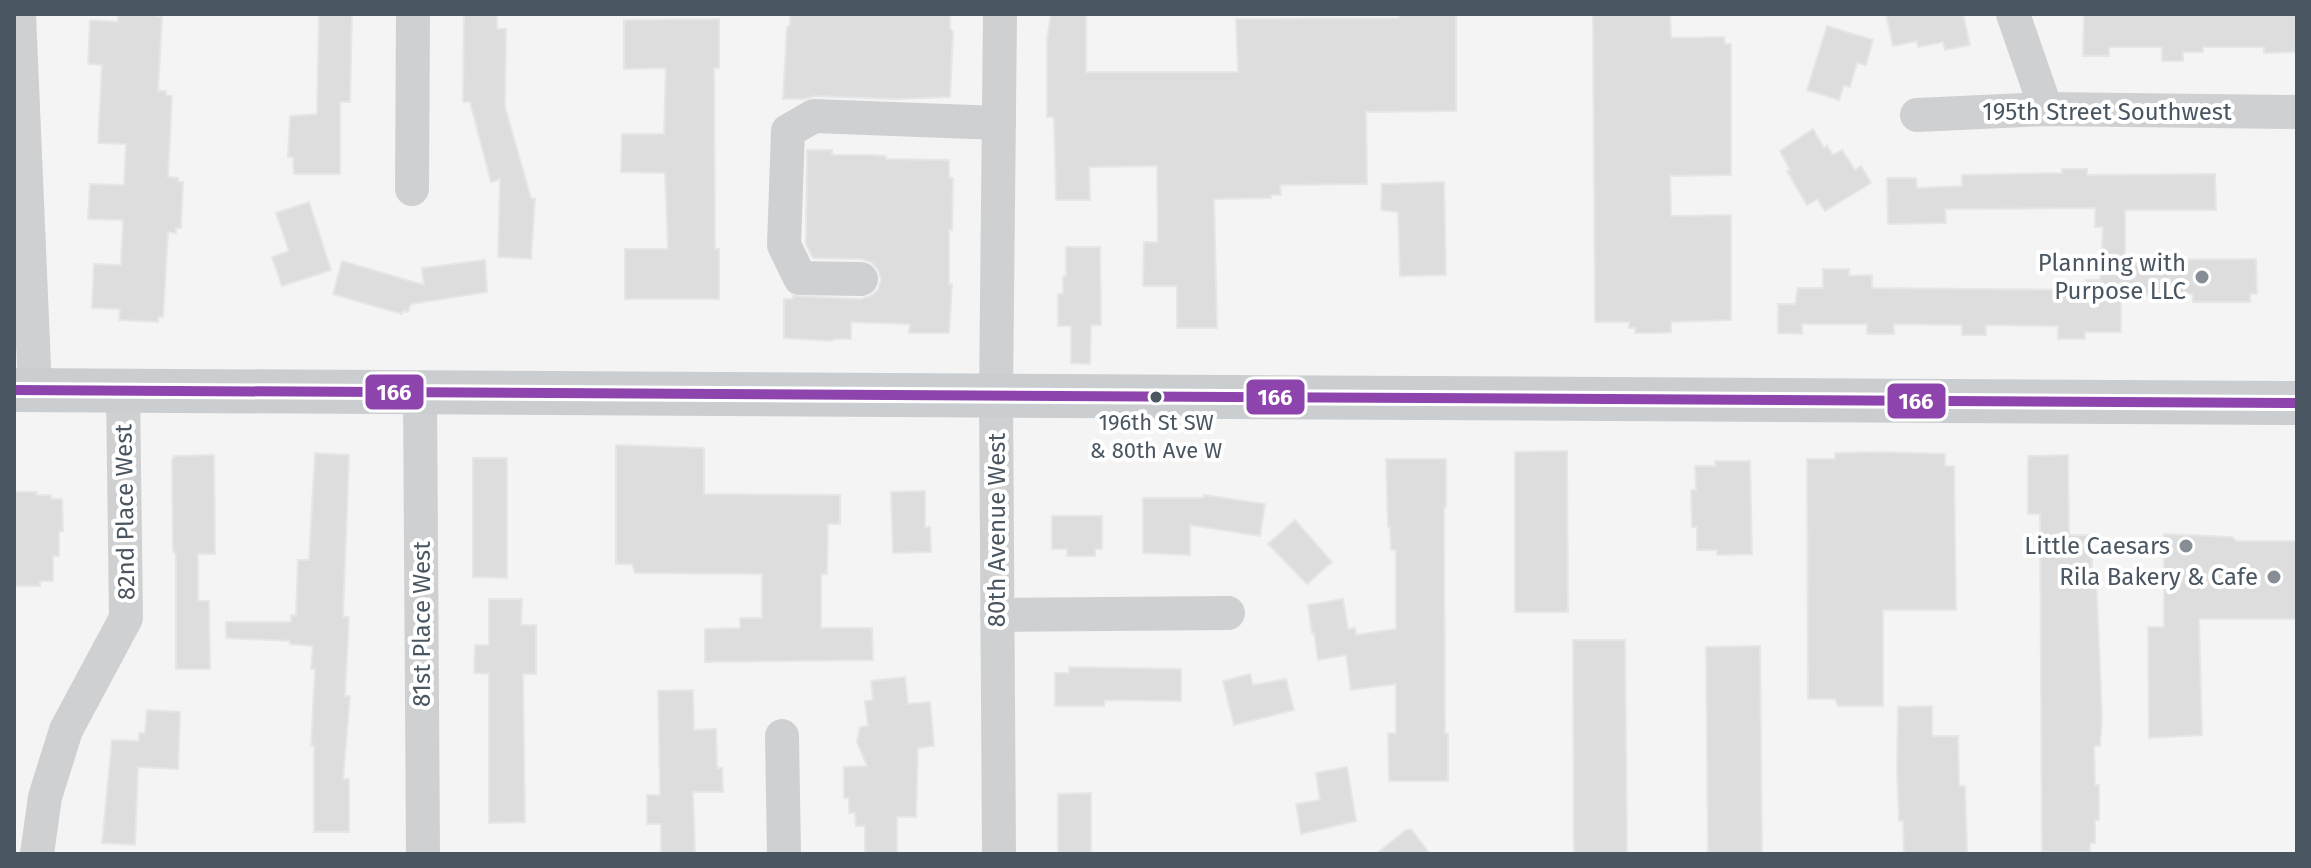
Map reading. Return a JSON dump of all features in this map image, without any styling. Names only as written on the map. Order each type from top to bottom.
[{"type":"main road","points":[[24,390],[2297,403]]},
{"type":"street","points":[[19,14],[24,390]]},
{"type":"street","points":[[412,189],[413,14]]},
{"type":"street","name":"80th Avenue West","points":[[999,854],[996,396],[1000,14]]},
{"type":"street","points":[[2013,14],[2046,109]]},
{"type":"street","name":"195th Street Southwest","points":[[1917,115],[2046,109],[2297,112]]},
{"type":"street","points":[[861,279],[800,278],[789,256],[784,245],[788,131],[814,116],[999,123]]},
{"type":"street","name":"82nd Place West","points":[[37,854],[45,797],[66,730],[126,618],[123,391]]},
{"type":"street","name":"81st Place West","points":[[420,394],[423,854]]},
{"type":"street","points":[[997,615],[1228,613]]},
{"type":"street","points":[[782,736],[784,854]]},
{"type":"building","points":[[118,14],[156,14],[162,17],[158,91],[166,91],[166,95],[172,96],[168,177],[183,182],[181,228],[176,228],[176,233],[168,232],[163,317],[158,317],[158,322],[119,320],[120,309],[92,308],[94,264],[121,265],[123,220],[88,219],[90,184],[124,185],[126,144],[98,143],[102,65],[88,64],[90,20],[118,22]]},
{"type":"building","points":[[319,14],[352,14],[350,102],[340,102],[340,174],[294,174],[293,157],[288,157],[290,116],[317,114]]},
{"type":"building","points":[[464,14],[497,14],[497,29],[506,29],[505,107],[531,198],[535,199],[531,259],[498,257],[500,179],[491,182],[470,102],[463,102]]},
{"type":"building","points":[[790,14],[950,14],[953,32],[950,97],[895,99],[815,96],[783,99]]},
{"type":"building","points":[[1051,14],[1086,14],[1086,72],[1238,72],[1236,19],[1399,18],[1399,14],[1456,14],[1456,111],[1366,112],[1367,184],[1280,185],[1281,195],[1271,195],[1271,198],[1214,199],[1217,328],[1177,328],[1177,286],[1143,286],[1144,242],[1158,242],[1157,166],[1089,167],[1090,200],[1056,200],[1054,117],[1047,117],[1047,40]]},
{"type":"building","points":[[1593,14],[1670,14],[1671,38],[1724,37],[1725,44],[1731,44],[1731,175],[1670,176],[1671,216],[1731,215],[1731,320],[1671,322],[1671,332],[1661,333],[1635,333],[1635,328],[1629,328],[1629,322],[1595,322]]},
{"type":"building","points":[[1886,14],[1963,14],[1970,45],[1945,50],[1943,42],[1918,47],[1917,41],[1893,46]]},
{"type":"building","points":[[2084,14],[2297,14],[2297,52],[2264,53],[2264,47],[2203,47],[2203,52],[2183,52],[2183,61],[2162,61],[2162,47],[2109,47],[2109,56],[2083,56]]},
{"type":"building","points":[[719,19],[719,68],[714,68],[715,249],[719,249],[719,299],[625,299],[625,249],[668,249],[665,173],[621,172],[622,134],[664,134],[666,68],[624,69],[624,20]]},
{"type":"building","points":[[1827,26],[1873,40],[1866,65],[1857,63],[1850,87],[1844,85],[1839,100],[1807,90]]},
{"type":"building","points":[[1813,129],[1824,148],[1827,146],[1833,155],[1842,150],[1855,170],[1861,166],[1871,183],[1825,211],[1817,199],[1807,205],[1787,171],[1790,170],[1780,151]]},
{"type":"building","points":[[807,150],[832,150],[832,155],[886,156],[886,159],[949,160],[949,178],[953,178],[952,230],[949,230],[949,284],[952,284],[949,333],[909,333],[910,324],[851,322],[851,339],[784,338],[784,299],[793,299],[793,296],[861,299],[878,290],[881,280],[878,269],[871,262],[813,258],[806,244]]},
{"type":"building","points":[[2062,169],[2087,169],[2087,175],[2215,174],[2216,210],[2125,210],[2125,260],[2256,259],[2257,294],[2250,294],[2250,302],[2193,302],[2193,294],[2121,295],[2121,332],[2085,332],[2085,339],[2058,339],[2058,326],[1986,325],[1986,335],[1962,335],[1962,325],[1894,324],[1894,334],[1867,334],[1867,324],[1802,324],[1802,334],[1778,333],[1778,304],[1795,304],[1798,288],[1823,288],[1823,269],[1849,269],[1849,276],[1872,275],[1872,288],[2086,290],[2086,280],[2100,280],[2103,227],[2095,227],[2095,208],[1945,209],[1946,223],[1888,224],[1887,178],[1916,178],[1917,188],[1962,186],[1962,175],[2062,173]]},
{"type":"building","points":[[1444,182],[1446,275],[1400,276],[1398,212],[1381,210],[1382,184]]},
{"type":"building","points":[[309,202],[331,270],[282,286],[272,257],[289,251],[276,213]]},
{"type":"building","points":[[1066,247],[1100,247],[1101,325],[1091,325],[1090,364],[1071,363],[1071,326],[1058,326],[1058,294],[1063,294]]},
{"type":"building","points":[[485,260],[487,292],[411,304],[408,312],[403,311],[402,314],[333,294],[342,261],[424,285],[422,268]]},
{"type":"building","points":[[616,445],[704,448],[704,494],[840,495],[840,524],[828,524],[827,574],[821,574],[821,628],[872,628],[873,660],[705,662],[705,629],[740,628],[740,618],[762,618],[762,574],[635,573],[632,564],[616,564]]},
{"type":"building","points":[[1567,451],[1568,612],[1515,612],[1515,452]]},
{"type":"building","points":[[315,453],[349,455],[343,617],[349,617],[345,696],[350,696],[343,779],[349,779],[349,832],[314,832],[314,746],[311,746],[315,669],[311,669],[313,646],[290,644],[290,641],[226,638],[226,622],[291,622],[291,615],[296,616],[298,560],[309,560]]},
{"type":"building","points":[[1835,453],[1945,454],[1945,466],[1954,466],[1956,610],[1883,610],[1883,706],[1838,706],[1835,699],[1808,699],[1807,459],[1835,459]]},
{"type":"building","points":[[214,455],[215,554],[198,554],[198,601],[209,601],[210,669],[176,669],[172,460],[174,456]]},
{"type":"building","points":[[2068,455],[2069,535],[2092,535],[2092,574],[2096,574],[2102,717],[2100,746],[2094,746],[2099,820],[2095,820],[2095,843],[2090,843],[2090,852],[2042,852],[2040,514],[2028,514],[2028,456]]},
{"type":"building","points":[[473,458],[507,458],[507,578],[473,577]]},
{"type":"building","points":[[1386,459],[1446,459],[1445,733],[1448,733],[1448,781],[1389,781],[1388,733],[1396,733],[1396,684],[1351,690],[1346,655],[1318,660],[1312,633],[1308,605],[1343,599],[1348,629],[1355,628],[1356,635],[1396,629],[1396,550],[1391,550],[1388,527]]},
{"type":"building","points":[[1715,461],[1750,461],[1752,554],[1717,555],[1717,550],[1697,550],[1697,527],[1692,527],[1691,490],[1696,490],[1695,466],[1716,466]]},
{"type":"building","points":[[925,491],[925,527],[930,527],[931,552],[893,553],[891,492]]},
{"type":"building","points":[[14,492],[37,492],[37,495],[51,495],[51,499],[62,499],[63,531],[59,532],[59,556],[53,556],[53,581],[40,581],[40,586],[14,586]]},
{"type":"building","points":[[1204,495],[1265,504],[1260,536],[1190,525],[1190,555],[1143,553],[1143,498],[1203,498]]},
{"type":"building","points":[[1052,516],[1102,516],[1102,549],[1095,549],[1095,556],[1067,556],[1067,549],[1052,549]]},
{"type":"building","points":[[1295,520],[1332,562],[1307,584],[1268,544]]},
{"type":"building","points":[[2164,534],[2232,537],[2236,541],[2297,541],[2297,619],[2199,619],[2202,735],[2149,738],[2148,627],[2164,627]]},
{"type":"building","points":[[489,599],[522,599],[521,625],[536,625],[536,674],[523,674],[525,822],[489,823],[489,674],[474,673],[475,645],[489,645]]},
{"type":"building","points":[[1573,640],[1625,640],[1627,854],[1574,854]]},
{"type":"building","points":[[1760,646],[1762,854],[1708,854],[1706,647]]},
{"type":"building","points":[[1069,667],[1181,669],[1181,701],[1105,700],[1104,706],[1055,706],[1055,673],[1069,673]]},
{"type":"building","points":[[1250,674],[1253,685],[1286,679],[1294,710],[1234,725],[1223,681]]},
{"type":"building","points":[[905,677],[908,704],[930,702],[934,746],[918,748],[916,817],[897,817],[897,854],[865,854],[865,826],[856,826],[855,813],[849,813],[849,798],[844,798],[844,767],[867,766],[857,742],[860,727],[868,726],[865,701],[873,700],[871,681]]},
{"type":"building","points":[[693,690],[694,730],[716,729],[717,768],[722,768],[723,792],[693,792],[695,854],[661,854],[661,824],[647,824],[647,795],[660,795],[658,691]]},
{"type":"building","points":[[1932,706],[1932,736],[1958,736],[1959,786],[1965,786],[1967,854],[1904,854],[1903,821],[1899,821],[1898,707]]},
{"type":"building","points":[[147,710],[180,712],[178,769],[138,767],[135,845],[102,843],[112,740],[139,741],[139,733],[145,733]]},
{"type":"building","points":[[1347,767],[1356,821],[1301,834],[1296,804],[1320,800],[1316,773]]},
{"type":"building","points":[[1091,793],[1091,854],[1058,854],[1058,794]]},
{"type":"building","points":[[1411,829],[1430,854],[1376,854],[1406,830]]},
{"type":"transit line","name":"166","points":[[14,390],[2297,403]]},
{"type":"place","name":"Planning with Purpose LLC","points":[[2202,277]]},
{"type":"place","name":"196th St SW & 80th Ave W","points":[[1156,397]]},
{"type":"place","name":"Little Caesars","points":[[2186,546]]},
{"type":"place","name":"Rila Bakery & Cafe","points":[[2274,577]]}]
